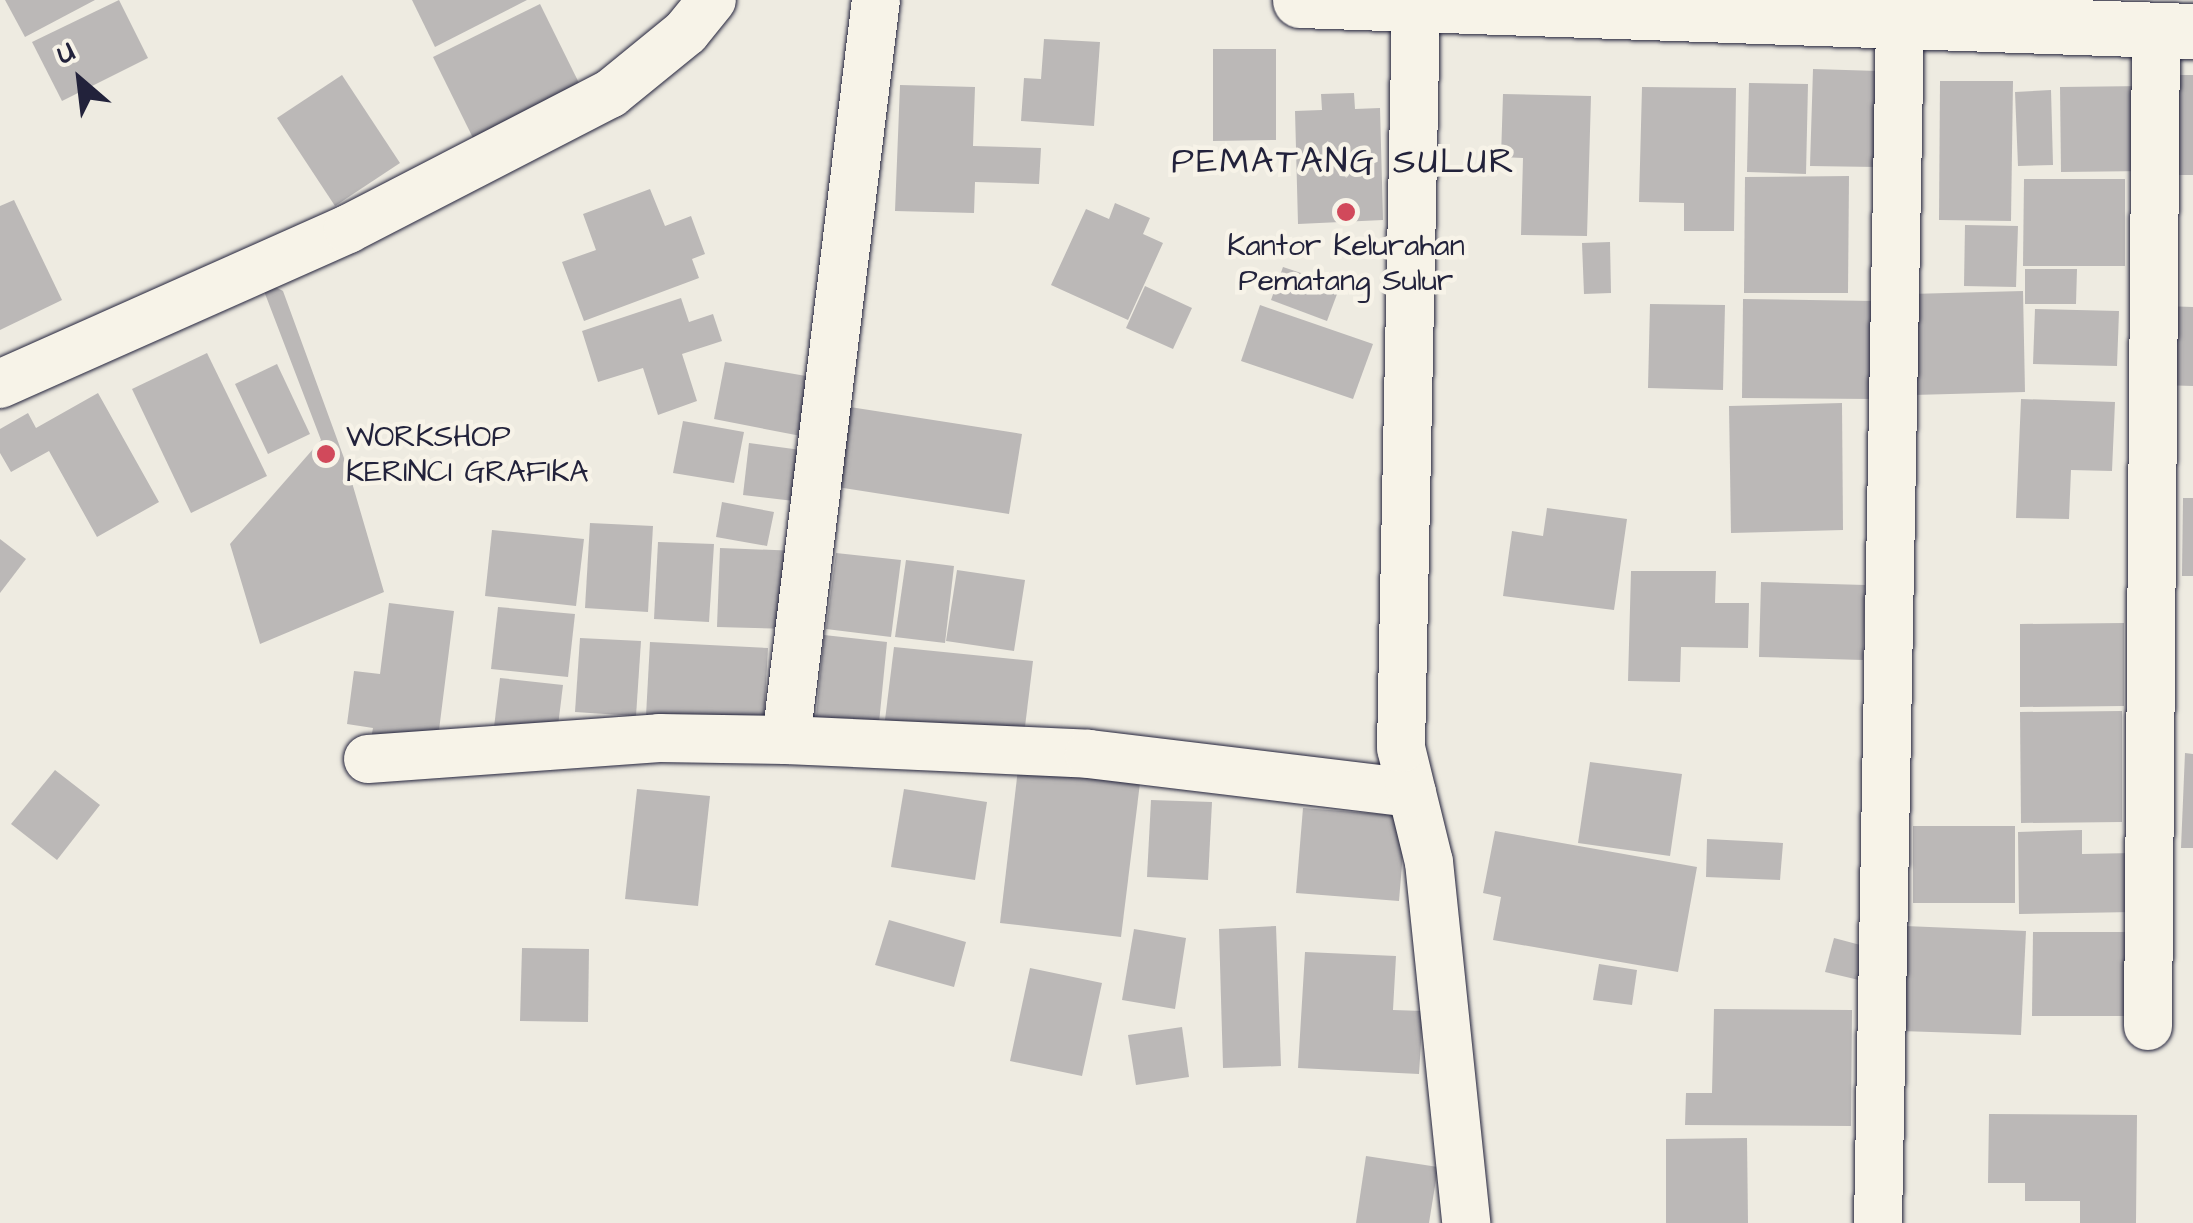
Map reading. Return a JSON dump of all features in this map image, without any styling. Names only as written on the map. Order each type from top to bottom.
[{"type":"street","points":[[0,384],[348,229],[610,94],[686,32],[712,0]]},
{"type":"street","points":[[786,740],[876,0]]},
{"type":"street","points":[[1300,0],[1416,8],[1900,18],[2174,30],[2148,1026]]},
{"type":"street","points":[[1416,8],[1401,748],[1430,862],[1466,1223]]},
{"type":"street","points":[[1878,1223],[1900,18]]},
{"type":"street","points":[[368,759],[659,738],[786,740],[1088,754],[1412,793]]},
{"type":"building","points":[[5,0],[95,0],[25,37]]},
{"type":"building","points":[[119,0],[148,58],[62,101],[32,42]]},
{"type":"building","points":[[412,0],[527,0],[435,47]]},
{"type":"building","points":[[540,4],[580,85],[473,138],[433,57]]},
{"type":"building","points":[[1044,39],[1100,42],[1094,126],[1021,121],[1024,78],[1041,79]]},
{"type":"building","points":[[1213,49],[1276,49],[1276,140],[1213,141]]},
{"type":"building","points":[[1813,69],[1878,71],[1876,167],[1810,166]]},
{"type":"building","points":[[342,75],[400,163],[335,206],[277,118]]},
{"type":"building","points":[[2161,75],[2193,75],[2193,175],[2161,175]]},
{"type":"building","points":[[1940,81],[2013,81],[2011,221],[1939,220]]},
{"type":"building","points":[[1749,83],[1808,84],[1806,174],[1747,172]]},
{"type":"building","points":[[900,85],[975,87],[973,146],[1041,148],[1039,184],[975,182],[974,213],[895,211]]},
{"type":"building","points":[[2145,86],[2146,171],[2061,172],[2060,87]]},
{"type":"building","points":[[1642,87],[1736,88],[1734,231],[1684,231],[1684,203],[1639,202]]},
{"type":"building","points":[[2051,90],[2053,165],[2018,166],[2015,92]]},
{"type":"building","points":[[1354,93],[1355,109],[1380,108],[1383,220],[1298,224],[1295,111],[1322,110],[1321,94]]},
{"type":"building","points":[[1503,94],[1591,96],[1587,236],[1521,235],[1523,158],[1501,157]]},
{"type":"building","points":[[1849,176],[1848,293],[1744,293],[1745,177]]},
{"type":"building","points":[[2024,179],[2125,179],[2125,266],[2023,266]]},
{"type":"building","points":[[650,189],[665,226],[691,216],[705,254],[692,259],[699,278],[584,321],[562,262],[596,250],[583,214]]},
{"type":"building","points":[[14,200],[62,300],[0,330],[0,206]]},
{"type":"building","points":[[1115,203],[1150,218],[1143,234],[1163,243],[1128,320],[1051,285],[1086,209],[1109,219]]},
{"type":"building","points":[[1965,225],[2018,226],[2016,287],[1964,286]]},
{"type":"building","points":[[1610,242],[1611,293],[1584,294],[1582,243]]},
{"type":"building","points":[[1283,267],[1340,286],[1327,321],[1271,300]]},
{"type":"building","points":[[2025,269],[2077,269],[2076,304],[2025,304]]},
{"type":"building","name":"WORKSHOP KERINCI GRAFIKA","points":[[259,278],[283,291],[348,469],[384,592],[260,644],[230,544],[321,440]]},
{"type":"building","points":[[1145,286],[1192,308],[1173,349],[1126,328]]},
{"type":"building","points":[[2023,291],[2025,392],[1913,395],[1910,294]]},
{"type":"building","points":[[681,298],[689,322],[713,314],[722,341],[682,354],[697,401],[658,415],[643,368],[598,382],[582,331]]},
{"type":"building","points":[[1743,299],[1874,301],[1872,399],[1742,398]]},
{"type":"building","points":[[1650,304],[1725,305],[1723,390],[1648,388]]},
{"type":"building","points":[[1260,305],[1373,344],[1353,399],[1241,361]]},
{"type":"building","points":[[2164,306],[2193,307],[2193,386],[2161,385]]},
{"type":"building","points":[[2035,309],[2119,311],[2117,366],[2033,364]]},
{"type":"building","points":[[207,353],[267,476],[191,513],[132,389]]},
{"type":"building","points":[[725,362],[812,377],[801,436],[714,419]]},
{"type":"building","points":[[277,364],[310,434],[268,454],[235,384]]},
{"type":"building","points":[[98,393],[159,502],[97,537],[49,451],[11,472],[0,453],[0,429],[28,413],[36,428]]},
{"type":"building","points":[[2021,399],[2115,402],[2112,471],[2071,470],[2069,519],[2016,518]]},
{"type":"building","points":[[1842,403],[1843,530],[1731,533],[1729,406]]},
{"type":"building","points":[[850,407],[1022,434],[1009,514],[837,487]]},
{"type":"building","points":[[683,421],[744,432],[734,483],[673,473]]},
{"type":"building","points":[[749,443],[801,450],[794,501],[743,495]]},
{"type":"building","points":[[2183,498],[2193,498],[2193,576],[2182,576]]},
{"type":"building","points":[[722,502],[774,512],[767,546],[716,537]]},
{"type":"building","points":[[1547,508],[1627,519],[1614,610],[1503,596],[1512,531],[1543,536]]},
{"type":"building","points":[[590,523],[653,526],[648,612],[585,608]]},
{"type":"building","points":[[492,530],[584,539],[576,606],[485,596]]},
{"type":"building","points":[[0,539],[26,559],[0,593]]},
{"type":"building","points":[[658,542],[714,544],[709,622],[654,619]]},
{"type":"building","points":[[720,548],[799,551],[795,629],[717,627]]},
{"type":"building","points":[[836,553],[901,560],[891,637],[826,629]]},
{"type":"building","points":[[906,560],[954,566],[945,643],[895,637]]},
{"type":"building","points":[[957,570],[1025,580],[1014,651],[946,641]]},
{"type":"building","points":[[1631,571],[1716,571],[1715,603],[1749,603],[1748,648],[1681,647],[1680,682],[1628,681]]},
{"type":"building","points":[[1761,582],[1865,585],[1863,660],[1759,657]]},
{"type":"building","points":[[389,603],[454,611],[437,746],[371,738],[373,728],[347,724],[354,671],[380,674]]},
{"type":"building","points":[[498,607],[575,614],[568,677],[491,669]]},
{"type":"building","points":[[2124,623],[2124,706],[2020,707],[2020,624]]},
{"type":"building","points":[[824,635],[887,642],[879,723],[816,717]]},
{"type":"building","points":[[580,638],[641,641],[636,716],[575,712]]},
{"type":"building","points":[[650,642],[768,648],[763,736],[646,716]]},
{"type":"building","points":[[894,647],[1033,661],[1024,735],[885,720]]},
{"type":"building","points":[[500,678],[563,685],[557,734],[494,727]]},
{"type":"building","points":[[2122,711],[2122,822],[2021,823],[2020,712]]},
{"type":"building","points":[[2185,753],[2193,754],[2193,848],[2181,848]]},
{"type":"building","points":[[1590,762],[1682,774],[1670,856],[1578,843]]},
{"type":"building","points":[[1018,769],[1140,783],[1121,937],[1000,923]]},
{"type":"building","points":[[55,770],[100,805],[57,860],[11,824]]},
{"type":"building","points":[[637,789],[710,796],[698,906],[625,899]]},
{"type":"building","points":[[904,789],[987,802],[975,880],[891,867]]},
{"type":"building","points":[[1151,800],[1212,802],[1208,880],[1147,877]]},
{"type":"building","points":[[1303,808],[1406,816],[1399,901],[1296,893]]},
{"type":"building","points":[[1913,826],[2015,826],[2015,903],[1913,903]]},
{"type":"building","points":[[2082,830],[2082,854],[2133,853],[2134,912],[2019,914],[2018,832]]},
{"type":"building","points":[[1495,831],[1697,867],[1678,972],[1493,940],[1501,897],[1483,893]]},
{"type":"building","points":[[1707,839],[1783,843],[1780,880],[1706,877]]},
{"type":"building","points":[[889,920],[966,942],[954,987],[875,965]]},
{"type":"building","points":[[1276,926],[1281,1066],[1223,1068],[1219,929]]},
{"type":"building","points":[[1905,926],[2026,931],[2021,1035],[1901,1031]]},
{"type":"building","points":[[1134,929],[1186,938],[1175,1009],[1122,1000]]},
{"type":"building","points":[[2033,932],[2133,932],[2133,1016],[2032,1016]]},
{"type":"building","points":[[1834,938],[1868,947],[1859,980],[1825,972]]},
{"type":"building","points":[[522,948],[589,949],[588,1022],[520,1021]]},
{"type":"building","points":[[1305,952],[1396,956],[1393,1010],[1423,1011],[1419,1074],[1298,1068]]},
{"type":"building","points":[[1599,964],[1637,970],[1632,1005],[1593,1000]]},
{"type":"building","points":[[1030,968],[1102,983],[1082,1076],[1010,1061]]},
{"type":"building","points":[[1714,1009],[1852,1010],[1851,1126],[1685,1125],[1686,1093],[1712,1093]]},
{"type":"building","points":[[1182,1027],[1189,1077],[1136,1085],[1128,1035]]},
{"type":"building","points":[[1989,1114],[2137,1115],[2136,1223],[2080,1223],[2080,1201],[2025,1201],[2025,1183],[1988,1183]]},
{"type":"building","points":[[1747,1138],[1748,1223],[1666,1223],[1666,1139]]},
{"type":"building","points":[[1366,1156],[1438,1167],[1429,1223],[1356,1223]]},
{"type":"place","name":"Kantor Kelurahan Pematang Sulur","points":[[1346,212]]},
{"type":"place","name":"WORKSHOP KERINCI GRAFIKA","points":[[326,454]]},
{"type":"district","name":"PEMATANG SULUR","points":[[1344,162]]}]
